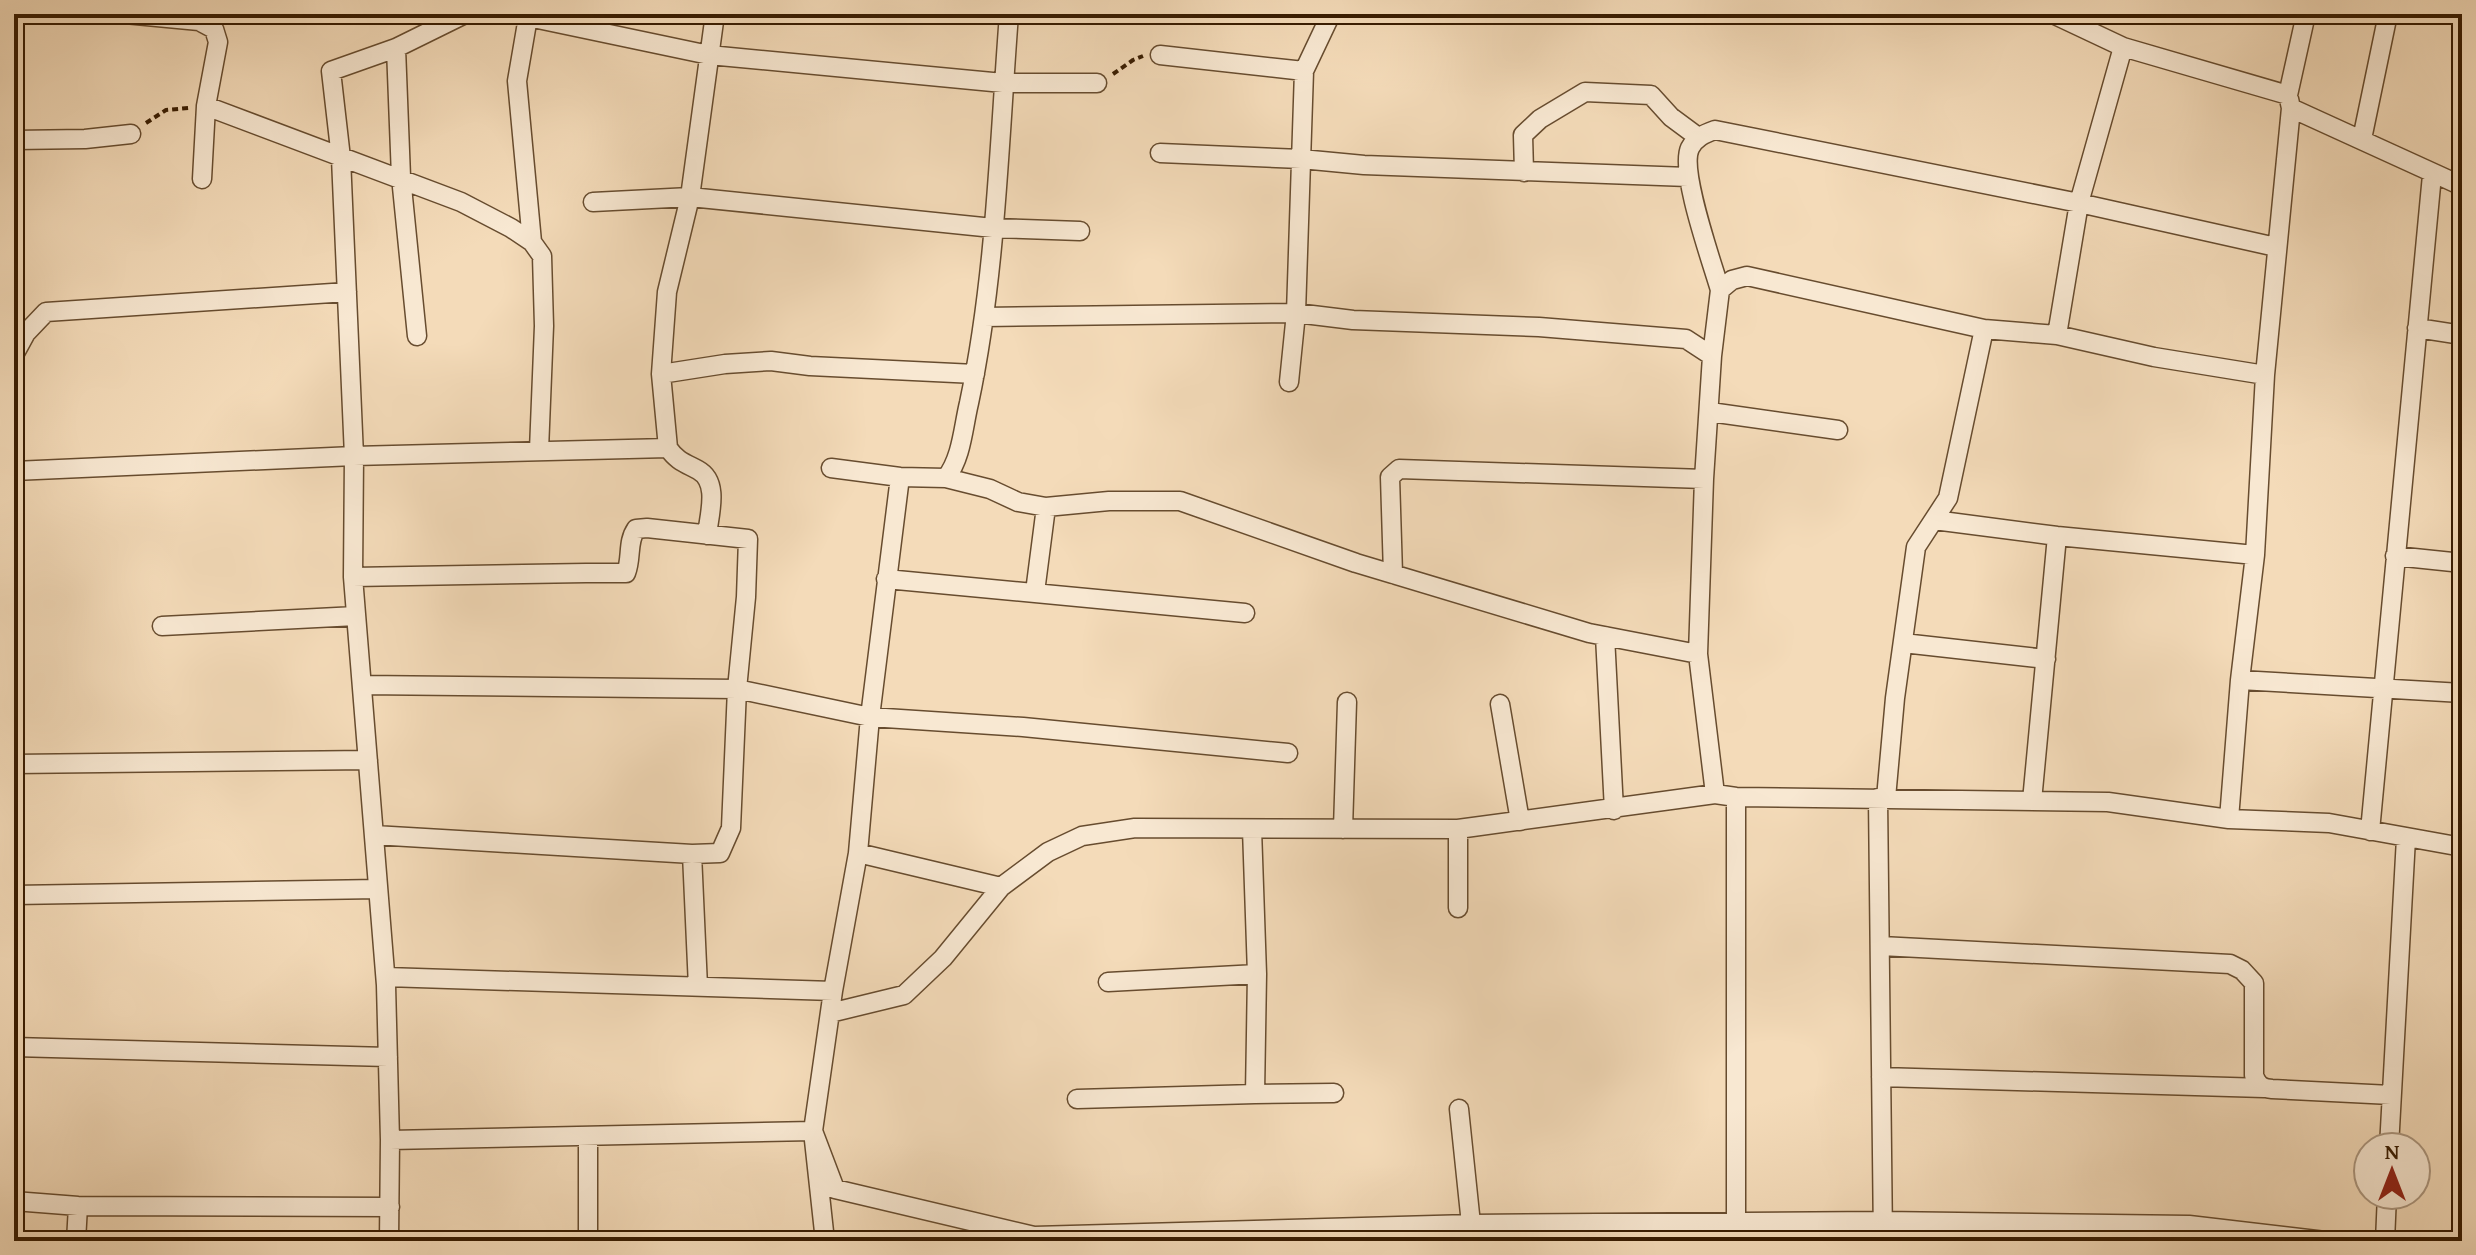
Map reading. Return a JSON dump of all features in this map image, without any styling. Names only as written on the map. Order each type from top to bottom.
[{"type":"street","points":[[125,14],[199,21],[214,29],[218,42],[206,106],[202,179]]},
{"type":"street","points":[[389,1241],[386,977],[353,577],[354,456],[347,292],[341,158],[331,71],[396,48],[465,14]]},
{"type":"street","points":[[707,535],[712,487],[709,480],[697,470],[683,465],[668,448],[661,374],[667,292],[690,197],[715,14]]},
{"type":"street","points":[[946,478],[956,465],[984,317],[1009,14]]},
{"type":"street","points":[[1289,382],[1296,313],[1304,71],[1331,14]]},
{"type":"street","points":[[2053,14],[2123,47],[2290,101],[2432,175],[2462,186]]},
{"type":"street","points":[[2229,819],[2240,680],[2255,555],[2276,247],[2290,101],[2306,14]]},
{"type":"street","points":[[2362,139],[2388,14]]},
{"type":"street","points":[[532,242],[517,81],[521,15],[579,21],[709,55],[1003,83],[1097,83]]},
{"type":"street","points":[[2057,335],[2079,203],[2123,47]]},
{"type":"street","points":[[396,48],[401,177],[417,336]]},
{"type":"street","points":[[1160,55],[1304,71]]},
{"type":"street","points":[[1524,172],[1523,135],[1540,119],[1585,92],[1651,95],[1671,117],[1698,137]]},
{"type":"street","points":[[206,106],[461,202],[532,242],[542,256],[544,354],[539,450]]},
{"type":"street","points":[[1715,794],[1698,654],[1704,479],[1712,356],[1720,290],[1688,177],[1688,151],[1698,137],[1715,130],[2079,203],[2276,247]]},
{"type":"street","points":[[14,140],[85,139],[131,134]]},
{"type":"street","points":[[1160,153],[1364,165],[1688,177]]},
{"type":"street","points":[[2370,831],[2432,175]]},
{"type":"street","points":[[593,202],[690,197],[993,228],[1080,231]]},
{"type":"street","points":[[1720,290],[1732,280],[1747,276],[1984,329],[2057,335],[2154,357],[2265,375]]},
{"type":"street","points":[[14,355],[26,333],[46,312],[347,292]]},
{"type":"street","points":[[984,317],[1296,313],[1353,320],[1539,327],[1686,339],[1712,356]]},
{"type":"street","points":[[2417,328],[2462,335]]},
{"type":"street","points":[[1883,1241],[1882,798],[1916,547],[1948,498],[1984,329]]},
{"type":"street","points":[[661,374],[725,364],[771,361],[810,366],[975,374]]},
{"type":"street","points":[[1710,412],[1838,430]]},
{"type":"street","points":[[14,471],[354,456],[668,448]]},
{"type":"street","points":[[831,468],[900,477],[946,478],[990,489],[1018,502],[1046,507],[1109,501],[1180,501],[1393,574],[1605,636],[1698,654]]},
{"type":"street","points":[[1393,574],[1390,477],[1399,469],[1704,479]]},
{"type":"street","points":[[825,1241],[813,1131],[833,991],[858,853],[870,717],[900,477]]},
{"type":"street","points":[[1035,592],[1046,507]]},
{"type":"street","points":[[1934,520],[2057,536],[2255,555]]},
{"type":"street","points":[[353,577],[616,575],[626,573],[630,564],[631,536],[636,529],[748,539],[731,828],[720,853],[692,854],[374,835]]},
{"type":"street","points":[[2032,801],[2057,536]]},
{"type":"street","points":[[2395,556],[2462,563]]},
{"type":"street","points":[[886,579],[1245,613]]},
{"type":"street","points":[[162,626],[356,616]]},
{"type":"street","points":[[1605,636],[1614,810]]},
{"type":"street","points":[[1903,643],[2046,659]]},
{"type":"street","points":[[2240,680],[2462,693]]},
{"type":"street","points":[[362,685],[737,689],[870,717],[1023,727],[1288,753]]},
{"type":"street","points":[[1343,829],[1347,702]]},
{"type":"street","points":[[1500,704],[1520,821]]},
{"type":"street","points":[[14,764],[368,760]]},
{"type":"street","points":[[830,1013],[904,995],[943,958],[1001,887],[1048,852],[1082,836],[1135,828],[1458,829],[1715,794],[1736,797],[2108,802],[2229,819],[2329,823],[2462,847]]},
{"type":"street","points":[[1736,797],[1736,1222]]},
{"type":"street","points":[[1252,829],[1257,974],[1255,1094]]},
{"type":"street","points":[[1458,829],[1458,908]]},
{"type":"street","points":[[2390,1131],[2406,838]]},
{"type":"street","points":[[858,853],[1001,887]]},
{"type":"street","points":[[692,854],[698,987]]},
{"type":"street","points":[[14,895],[378,889]]},
{"type":"street","points":[[1881,946],[2230,964],[2251,977],[2254,983],[2254,1075],[2257,1083],[2264,1088]]},
{"type":"street","points":[[1108,982],[1257,974]]},
{"type":"street","points":[[386,977],[833,991]]},
{"type":"street","points":[[14,1047],[388,1057]]},
{"type":"street","points":[[1881,1077],[2264,1088],[2391,1095]]},
{"type":"street","points":[[1077,1099],[1334,1093]]},
{"type":"street","points":[[1459,1109],[1471,1232]]},
{"type":"street","points":[[390,1140],[813,1131]]},
{"type":"street","points":[[813,1131],[835,1189],[1034,1236],[1092,1238],[1471,1232],[1736,1222],[1883,1221],[2189,1225],[2325,1241]]},
{"type":"street","points":[[588,1136],[588,1241]]},
{"type":"street","points":[[14,1201],[78,1206],[390,1207]]},
{"type":"street","points":[[76,1241],[78,1206]]},
{"type":"street","points":[[2385,1241],[2386,1211]]},
{"type":"path","points":[[1097,83],[1133,60],[1160,55]]},
{"type":"path","points":[[131,134],[166,110],[206,106]]}]
